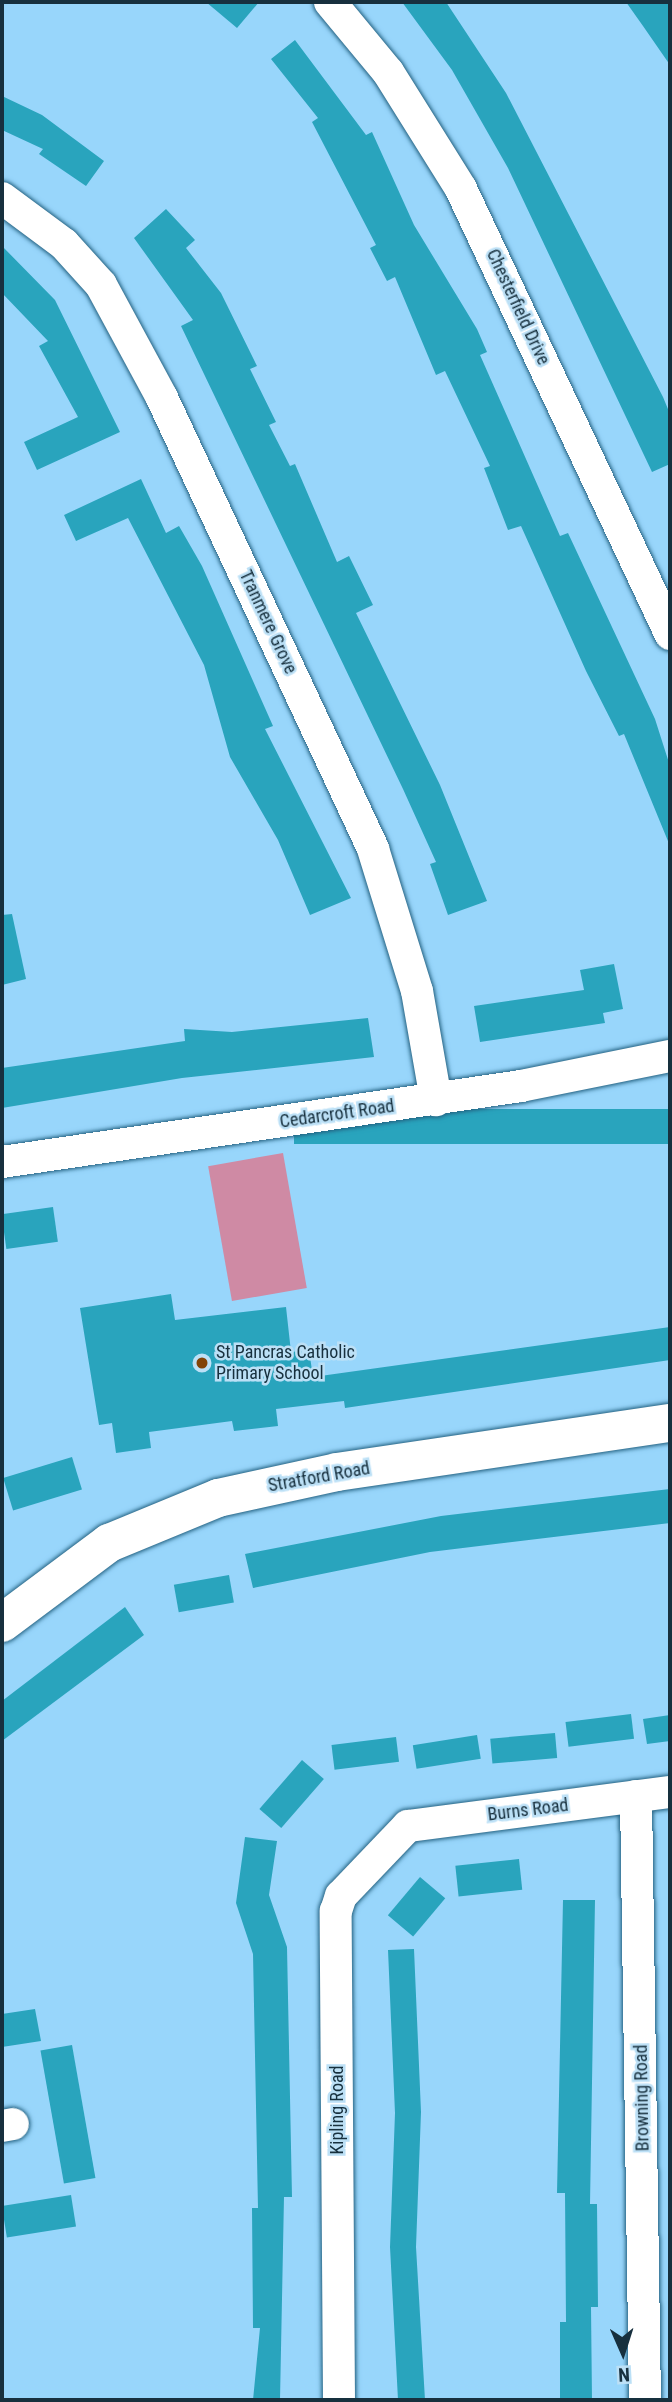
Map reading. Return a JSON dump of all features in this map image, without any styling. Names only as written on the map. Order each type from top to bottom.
[{"type":"street","name":"Chesterfield Drive","points":[[330,2],[388,72],[461,189],[670,634]]},
{"type":"street","name":"Tranmere Grove","points":[[2,198],[64,244],[101,285],[162,398],[373,849],[417,991],[436,1100]]},
{"type":"street","name":"Cedarcroft Road","points":[[2,1162],[436,1100],[670,1056]]},
{"type":"street","name":"Stratford Road","points":[[2,1623],[109,1544],[218,1498],[337,1472],[670,1423]]},
{"type":"street","name":"Burns Road","points":[[390,1839],[416,1824],[670,1792]]},
{"type":"street","name":"Browning Road","points":[[636,1796],[645,2400]]},
{"type":"street","name":"Kipling Road","points":[[339,2400],[336,1906],[390,1839]]},
{"type":"shaded area","points":[[283,1153],[307,1288],[232,1301],[208,1166]]},
{"type":"building","points":[[206,2],[259,2],[237,28]]},
{"type":"building","points":[[402,2],[446,2],[506,93],[663,397],[670,414],[670,464],[652,472],[508,168],[452,70]]},
{"type":"building","points":[[626,2],[670,2],[670,65],[643,26]]},
{"type":"building","points":[[295,40],[366,135],[372,132],[414,225],[477,329],[487,352],[480,355],[560,536],[568,533],[655,719],[670,766],[670,846],[624,734],[619,736],[586,671],[521,526],[508,530],[484,468],[490,466],[445,371],[436,375],[395,277],[387,281],[370,248],[376,245],[312,122],[318,118],[271,59]]},
{"type":"building","points":[[2,96],[42,115],[104,161],[86,186],[39,154],[43,149],[2,130]]},
{"type":"building","points":[[166,209],[195,240],[186,248],[221,293],[257,366],[250,369],[276,422],[269,425],[290,466],[295,464],[337,562],[349,556],[373,605],[356,613],[440,785],[487,901],[448,915],[430,864],[436,862],[403,789],[181,326],[193,320],[134,238]]},
{"type":"building","points":[[2,246],[55,300],[120,432],[37,470],[24,442],[78,417],[39,346],[48,341],[2,293]]},
{"type":"building","points":[[141,479],[166,533],[179,526],[202,566],[273,726],[265,729],[351,898],[310,915],[278,840],[230,757],[204,665],[128,518],[76,541],[64,515]]},
{"type":"building","points":[[12,914],[26,979],[2,985],[2,915]]},
{"type":"building","points":[[614,964],[623,1009],[603,1013],[605,1023],[480,1042],[474,1006],[584,990],[580,970]]},
{"type":"building","points":[[368,1018],[374,1057],[182,1078],[2,1108],[2,1068],[185,1041],[184,1029],[232,1032]]},
{"type":"building","points":[[294,1109],[670,1109],[670,1144],[294,1144]]},
{"type":"building","points":[[53,1207],[58,1242],[6,1249],[2,1214]]},
{"type":"building","points":[[171,1294],[175,1320],[286,1307],[291,1352],[309,1350],[313,1377],[670,1327],[670,1360],[345,1408],[344,1401],[276,1409],[278,1426],[234,1431],[232,1421],[149,1432],[151,1448],[116,1453],[112,1423],[99,1425],[80,1308]]},
{"type":"building","points":[[72,1457],[82,1490],[13,1511],[3,1478]]},
{"type":"building","points":[[670,1489],[670,1523],[430,1552],[253,1588],[245,1554],[441,1516]]},
{"type":"building","points":[[229,1575],[234,1603],[179,1612],[174,1585]]},
{"type":"building","points":[[125,1607],[144,1635],[2,1741],[2,1701]]},
{"type":"building","points":[[631,1714],[634,1739],[569,1747],[565,1722]]},
{"type":"building","points":[[670,1715],[670,1741],[647,1744],[643,1719]]},
{"type":"building","points":[[555,1733],[557,1758],[492,1764],[490,1739]]},
{"type":"building","points":[[477,1735],[481,1759],[417,1769],[413,1745]]},
{"type":"building","points":[[396,1737],[399,1762],[335,1770],[331,1745]]},
{"type":"building","points":[[302,1760],[324,1779],[281,1828],[259,1809]]},
{"type":"building","points":[[245,1837],[277,1841],[269,1895],[287,1947],[292,2197],[284,2197],[280,2400],[253,2400],[260,2328],[253,2328],[252,2208],[258,2208],[253,1954],[236,1903]]},
{"type":"building","points":[[519,1859],[522,1890],[459,1897],[455,1866]]},
{"type":"building","points":[[420,1877],[445,1898],[413,1937],[388,1915]]},
{"type":"building","points":[[563,1900],[595,1900],[590,2204],[597,2204],[598,2307],[591,2307],[592,2400],[560,2400],[560,2322],[566,2322],[565,2193],[557,2193]]},
{"type":"building","points":[[414,1949],[421,2112],[416,2247],[425,2400],[398,2400],[390,2247],[395,2113],[388,1950]]},
{"type":"building","points":[[35,2009],[41,2041],[2,2047],[2,2014]]},
{"type":"building","points":[[72,2045],[95,2178],[64,2184],[40,2051]]},
{"type":"building","points":[[71,2195],[76,2227],[7,2238],[2,2206]]},
{"type":"place","name":"St Pancras Catholic Primary School","points":[[202,1363]]}]
